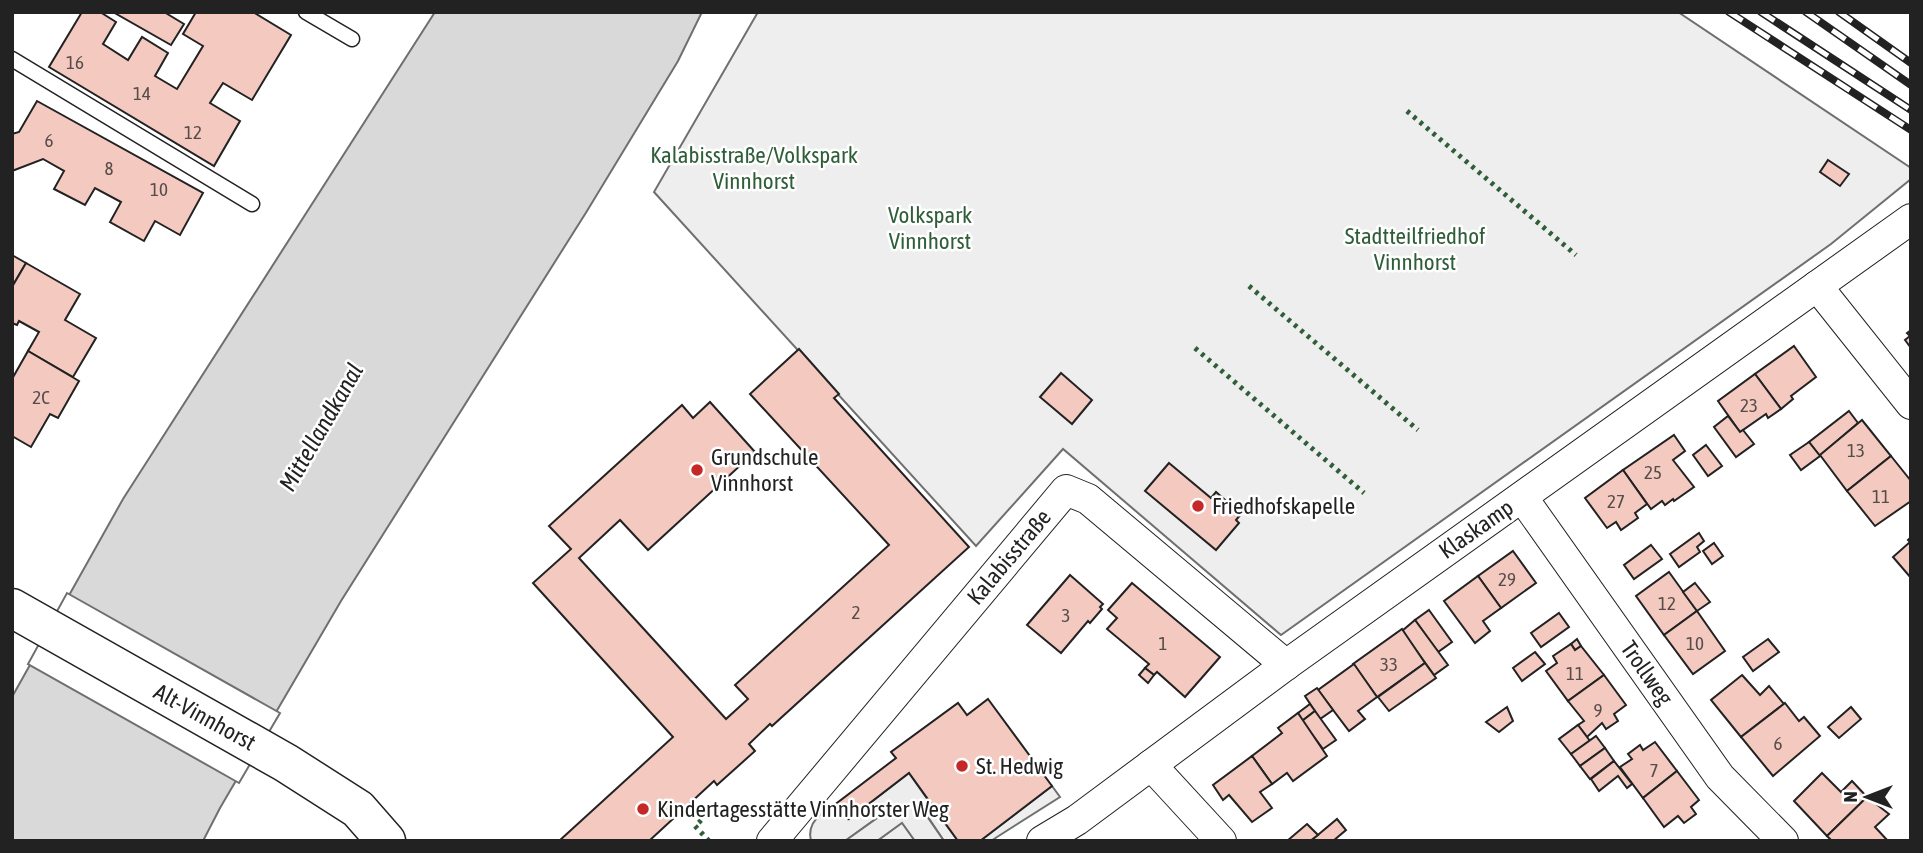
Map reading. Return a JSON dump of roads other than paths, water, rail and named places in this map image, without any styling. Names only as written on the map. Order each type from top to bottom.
[{"type":"street","name":"Klaskamp","points":[[1042,841],[1077,820],[1286,665],[1911,219]]},
{"type":"street","points":[[1817,286],[1911,404]]},
{"type":"street","name":"Kalabisstraße","points":[[772,841],[1066,490],[1088,499],[1286,665]]},
{"type":"street","name":"Trollweg","points":[[1522,496],[1720,777],[1783,841]]},
{"type":"street","name":"Alt-Vinnhorst","points":[[12,608],[286,763],[358,810],[386,841]]},
{"type":"street","points":[[1151,765],[1221,841]]},
{"type":"lane","points":[[306,12],[352,39]]},
{"type":"lane","points":[[12,59],[252,204]]},
{"type":"water","name":"Mittellandkanal","points":[[435,12],[702,12],[678,61],[587,211],[341,601],[203,841],[12,841],[12,697],[123,499]]},
{"type":"railway","points":[[1729,12],[1911,130]]},
{"type":"railway","points":[[1761,12],[1911,110]]},
{"type":"railway","points":[[1806,12],[1911,85]]},
{"type":"railway","points":[[1839,12],[1911,63]]},
{"type":"place","name":"Grundschule Vinnhorst","points":[[697,470]]},
{"type":"place","name":"Friedhofskapelle","points":[[1198,506]]},
{"type":"place","name":"St. Hedwig","points":[[962,766]]},
{"type":"place","name":"Kindertagesstätte Vinnhorster Weg","points":[[643,809]]},
{"type":"park label","name":"Kalabisstraße/Volkspark Vinnhorst","points":[[754,168]]},
{"type":"park label","name":"Volkspark Vinnhorst","points":[[930,228]]},
{"type":"park label","name":"Stadtteilfriedhof Vinnhorst","points":[[1415,249]]}]
